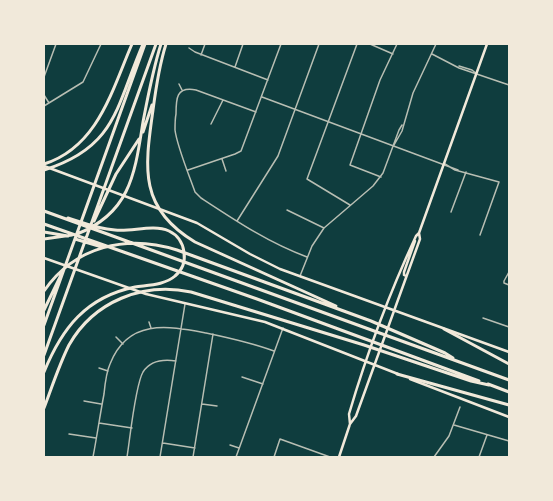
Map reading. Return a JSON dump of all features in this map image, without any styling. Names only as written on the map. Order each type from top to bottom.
[{"type":"highway","points":[[44,165],[70,151],[84,140],[93,129],[132,44]]},
{"type":"highway","points":[[44,170],[75,159],[90,148],[101,136],[118,107],[144,44]]},
{"type":"highway","points":[[44,325],[144,44]]},
{"type":"highway","points":[[44,355],[156,44]]},
{"type":"highway","points":[[44,239],[65,237],[86,230],[103,220],[118,205],[128,190],[135,172],[147,100],[161,44]]},
{"type":"highway","points":[[82,249],[112,180],[142,133],[150,115],[160,64],[166,44]]},
{"type":"highway","points":[[155,91],[146,155],[147,173],[155,201],[168,221],[181,233],[195,242],[339,308]]},
{"type":"highway","points":[[44,210],[174,259],[509,380]]},
{"type":"highway","points":[[44,372],[60,338],[72,322],[85,310],[114,293],[169,280],[178,274],[182,268],[185,255],[183,246],[178,238],[170,232],[161,229],[121,231],[75,222]]},
{"type":"highway","points":[[44,224],[71,236],[303,315],[509,392]]},
{"type":"highway","points":[[44,232],[71,236]]},
{"type":"highway","points":[[44,291],[64,270],[90,252],[120,244],[149,243],[196,256],[339,308],[446,353],[458,361]]},
{"type":"highway","points":[[44,310],[68,260]]},
{"type":"highway","points":[[44,408],[65,354],[85,323],[103,308],[119,298],[154,289],[191,292],[364,345],[471,381],[489,385]]},
{"type":"highway","points":[[444,329],[509,364]]},
{"type":"highway","points":[[397,374],[509,405]]},
{"type":"main road","points":[[350,424],[349,414],[365,361],[381,316],[416,236],[419,233],[487,44]]},
{"type":"main road","points":[[44,165],[177,215],[214,232],[269,264],[509,352]]},
{"type":"main road","points":[[338,457],[350,424],[356,416],[420,239],[419,233]]},
{"type":"main road","points":[[406,276],[404,275],[404,272],[414,246],[416,236]]},
{"type":"main road","points":[[44,258],[120,286],[160,298],[239,315],[282,328],[509,418]]},
{"type":"street","points":[[44,76],[56,44]]},
{"type":"street","points":[[44,106],[83,82],[101,44]]},
{"type":"street","points":[[201,55],[205,44]]},
{"type":"street","points":[[235,67],[243,44]]},
{"type":"street","points":[[188,170],[241,151],[281,44]]},
{"type":"street","points":[[237,222],[278,156],[319,44]]},
{"type":"street","points":[[350,205],[307,179],[357,44]]},
{"type":"street","points":[[370,44],[393,54]]},
{"type":"street","points":[[381,177],[350,164],[380,80],[397,44]]},
{"type":"street","points":[[300,276],[317,236],[381,177],[394,145],[400,136],[402,125],[413,93],[436,44]]},
{"type":"street","points":[[189,48],[201,55],[268,80]]},
{"type":"street","points":[[431,54],[458,66],[459,68],[509,85]]},
{"type":"street","points":[[179,84],[182,90]]},
{"type":"street","points":[[256,112],[188,88],[182,90],[178,94],[176,100],[175,130],[195,192],[201,198],[237,222],[279,246],[308,257]]},
{"type":"street","points":[[44,95],[49,103]]},
{"type":"street","points":[[262,97],[444,163],[458,170],[499,182],[480,235]]},
{"type":"street","points":[[211,124],[223,100]]},
{"type":"street","points":[[222,159],[226,171]]},
{"type":"street","points":[[451,212],[466,172]]},
{"type":"street","points":[[287,210],[324,228]]},
{"type":"street","points":[[509,272],[504,281],[504,283],[509,285]]},
{"type":"street","points":[[160,457],[185,304]]},
{"type":"street","points":[[483,318],[509,327]]},
{"type":"street","points":[[149,322],[151,328]]},
{"type":"street","points":[[93,457],[101,404],[108,371],[114,356],[123,344],[135,334],[151,328],[168,326],[242,340],[274,351]]},
{"type":"street","points":[[236,457],[282,328]]},
{"type":"street","points":[[193,457],[213,334]]},
{"type":"street","points":[[116,337],[123,344]]},
{"type":"street","points":[[127,457],[138,388],[143,372],[153,363],[160,360],[176,361]]},
{"type":"street","points":[[99,368],[108,371]]},
{"type":"street","points":[[242,377],[262,384]]},
{"type":"street","points":[[84,401],[101,404]]},
{"type":"street","points":[[202,404],[217,406]]},
{"type":"street","points":[[434,457],[449,436],[460,406]]},
{"type":"street","points":[[99,422],[132,428]]},
{"type":"street","points":[[454,425],[509,441]]},
{"type":"street","points":[[69,434],[96,438]]},
{"type":"street","points":[[479,457],[487,435]]},
{"type":"street","points":[[274,457],[280,439],[330,457]]},
{"type":"street","points":[[162,443],[195,448]]},
{"type":"street","points":[[230,445],[239,448]]},
{"type":"street","points":[[436,454],[439,457]]}]
